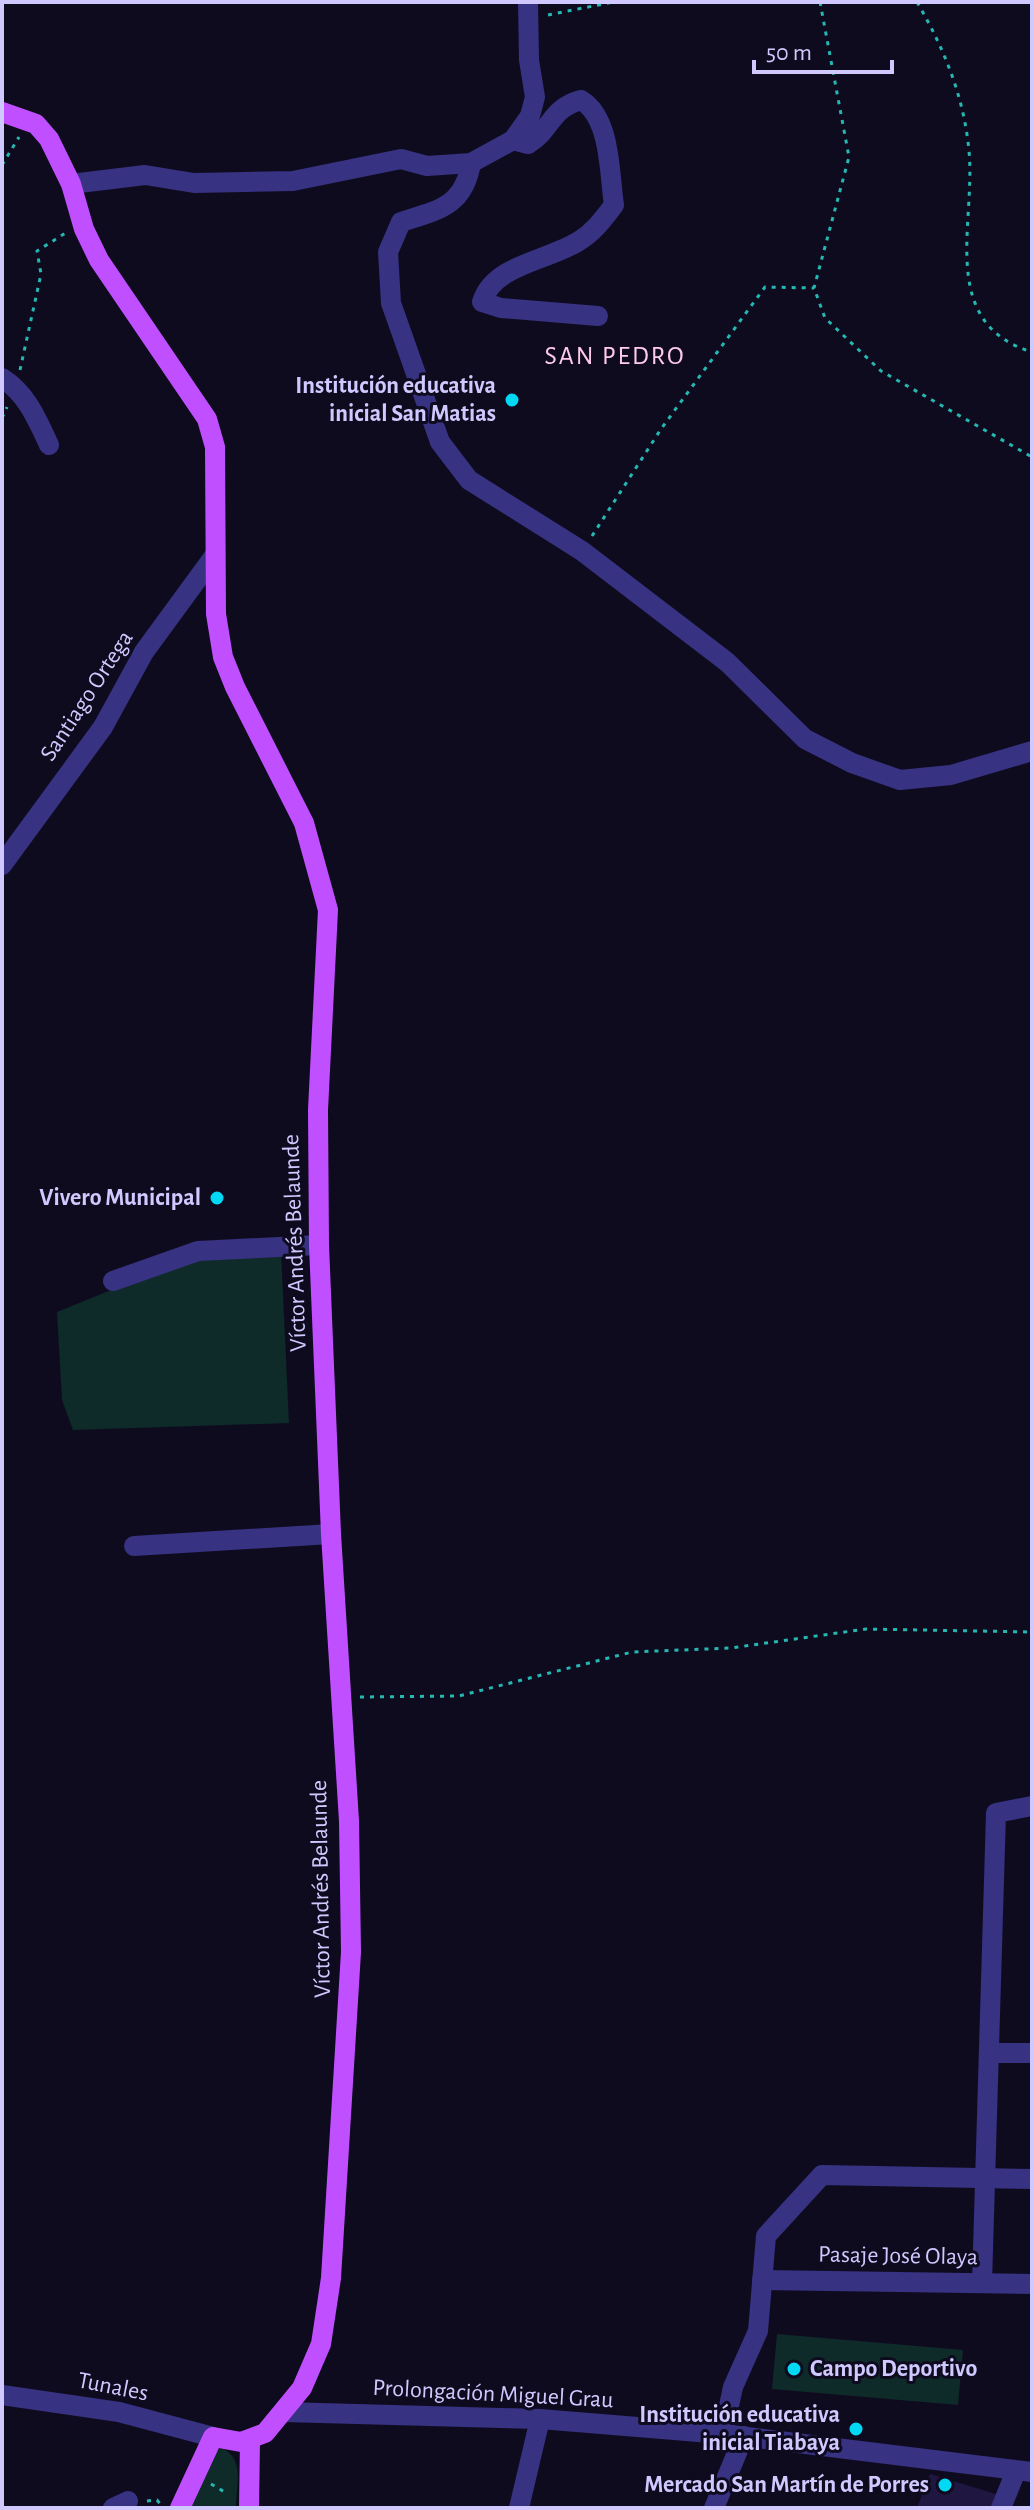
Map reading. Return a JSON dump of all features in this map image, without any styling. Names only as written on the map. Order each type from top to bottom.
[{"type":"main road","points":[[2,112],[29,120]]},
{"type":"main road","name":"Víctor Andrés Belaunde","points":[[29,120],[49,139],[71,184],[84,229],[99,260],[152,333],[207,419],[215,447],[216,614],[223,657],[304,823],[328,910],[318,1110],[319,1245],[331,1534],[349,1821],[351,1952],[331,2278],[321,2344],[302,2388],[265,2433],[250,2441]]},
{"type":"main road","points":[[180,2508],[213,2437],[250,2441],[249,2508]]},
{"type":"street","points":[[71,184],[145,175],[194,183],[293,181],[401,159],[427,166],[471,163],[513,140],[530,116],[535,97],[529,60],[528,10]]},
{"type":"street","points":[[513,140],[528,144],[539,137],[563,105],[581,100],[593,107],[602,127],[614,205],[598,225],[579,241],[495,278],[482,302],[501,308],[598,316]]},
{"type":"street","points":[[471,163],[467,187],[444,208],[401,222],[388,252],[391,303],[440,442],[469,480],[582,551],[727,662],[805,739],[852,763],[900,780],[951,775],[1032,751]]},
{"type":"street","points":[[2,378],[16,388],[32,408],[49,445]]},
{"type":"street","name":"Santiago Ortega","points":[[2,865],[103,727],[144,652],[215,555]]},
{"type":"street","points":[[113,1281],[198,1251],[319,1245]]},
{"type":"street","points":[[134,1546],[331,1534]]},
{"type":"street","points":[[982,2283],[996,1813],[1032,1806]]},
{"type":"street","points":[[989,2053],[1032,2053]]},
{"type":"street","points":[[714,2508],[734,2435],[733,2387],[758,2331],[766,2236],[822,2175],[1032,2179]]},
{"type":"street","name":"Pasaje José Olaya","points":[[762,2280],[1032,2284]]},
{"type":"street","name":"Tunales","points":[[2,2395],[119,2412],[213,2437]]},
{"type":"street","name":"Prolongación Miguel Grau","points":[[284,2412],[540,2419],[734,2435],[1024,2472]]},
{"type":"street","points":[[519,2508],[540,2419]]},
{"type":"street","points":[[1001,2508],[1024,2472]]},
{"type":"path","points":[[528,10],[613,2]]},
{"type":"path","points":[[820,2],[849,157],[814,288],[825,318],[881,371],[1032,457]]},
{"type":"path","points":[[917,2],[952,70],[969,151],[964,258],[979,314],[1005,344],[1032,352]]},
{"type":"path","points":[[2,165],[29,120]]},
{"type":"path","points":[[32,314],[41,274],[37,251],[62,233],[84,229]]},
{"type":"path","points":[[582,551],[661,429],[765,287],[814,288]]},
{"type":"path","points":[[341,1697],[459,1696],[632,1652],[731,1648],[866,1629],[1032,1632]]},
{"type":"green space","points":[[281,1251],[289,1423],[73,1430],[62,1400],[57,1312],[197,1255]]},
{"type":"green space","points":[[777,2334],[963,2350],[958,2405],[772,2389]]},
{"type":"green space","points":[[223,2449],[234,2459],[237,2467],[236,2508],[185,2508],[213,2450]]},
{"type":"building","name":"Mercado San Martín de Porres","points":[[930,2474],[999,2495],[994,2508],[917,2508]]},
{"type":"place","name":"Institución educativa inicial San Matias","points":[[512,400]]},
{"type":"place","name":"Vivero Municipal","points":[[217,1198]]},
{"type":"place","name":"Campo Deportivo","points":[[794,2369]]},
{"type":"place","name":"Institución educativa inicial Tiabaya","points":[[856,2429]]},
{"type":"place","name":"Mercado San Martín de Porres","points":[[945,2485]]},
{"type":"district","name":"SAN PEDRO","points":[[615,356]]}]
